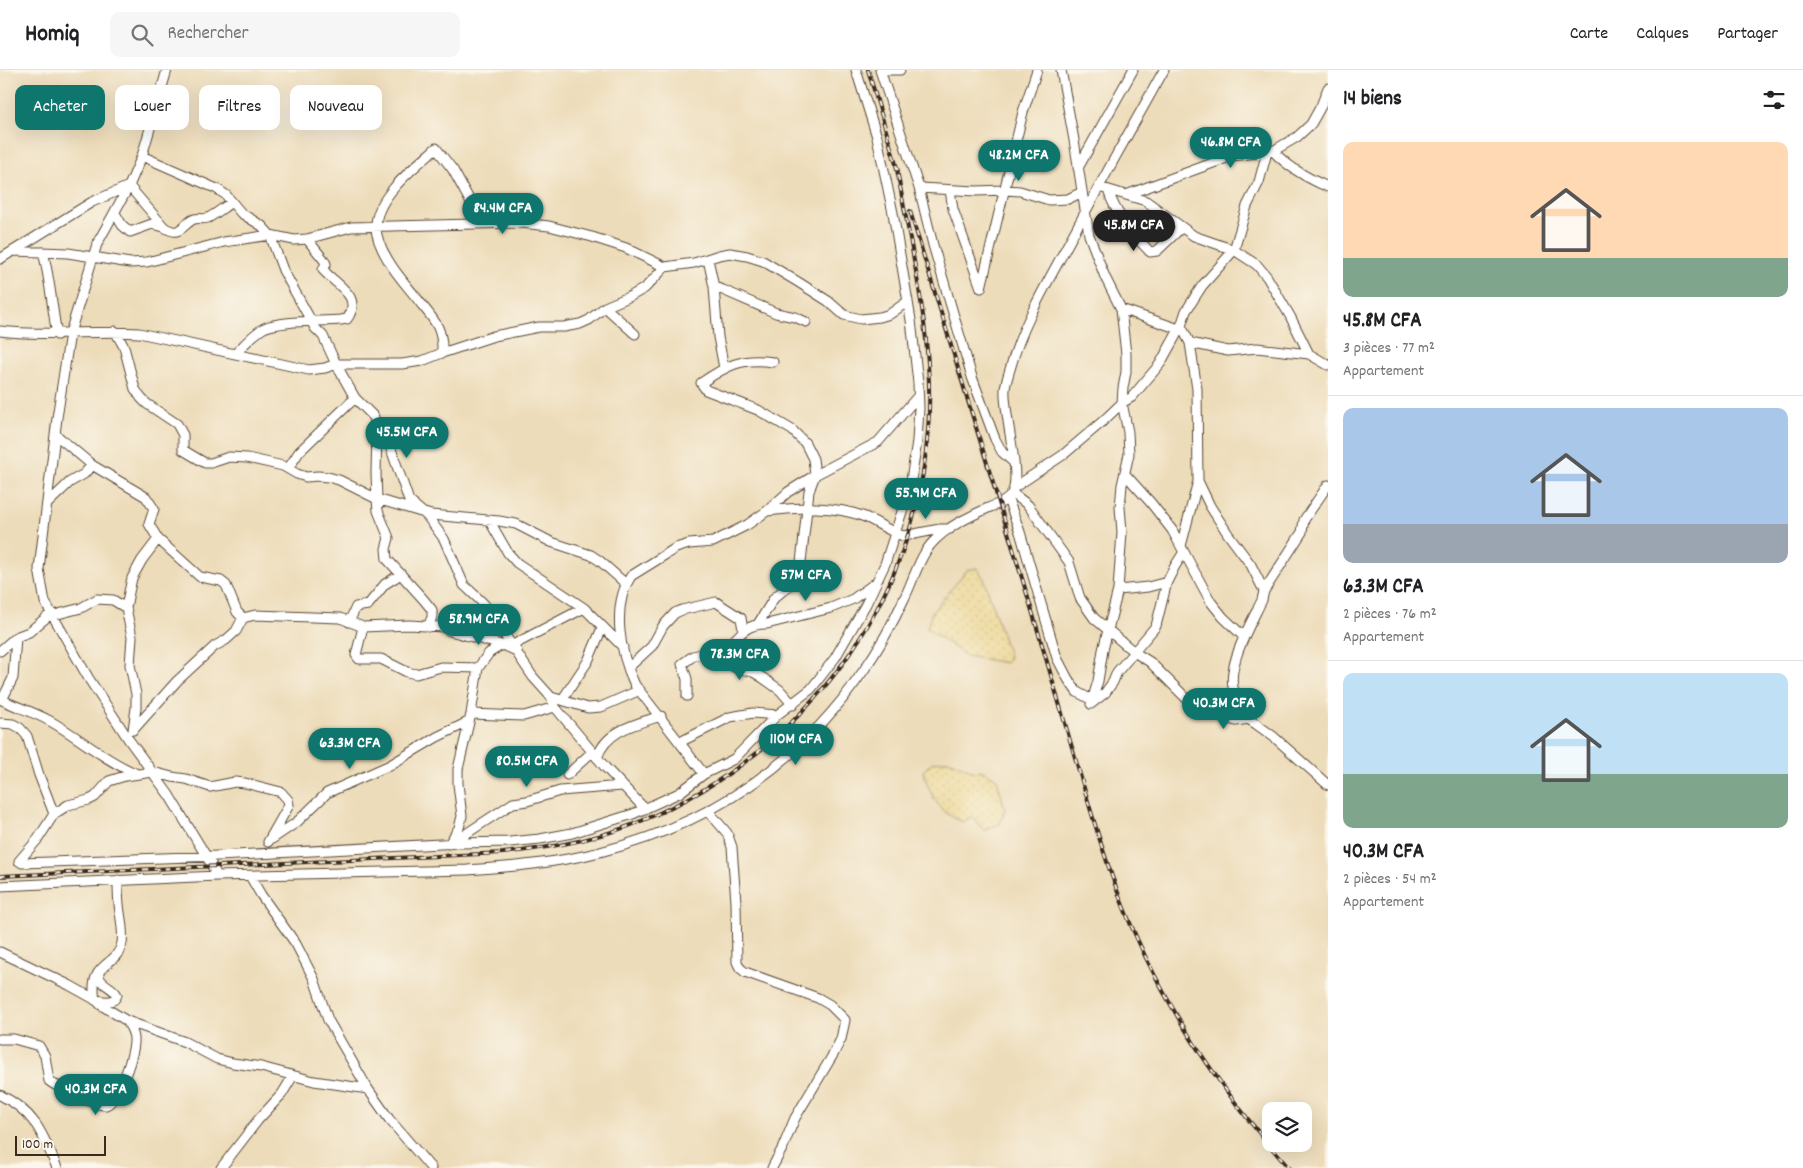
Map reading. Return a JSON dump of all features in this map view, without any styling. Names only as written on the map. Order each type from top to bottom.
[{"type":"street","points":[[167,70],[142,156],[129,186],[91,258],[70,333],[55,434],[39,569],[45,602],[89,679],[129,740],[169,795],[217,876]]},
{"type":"street","points":[[261,853],[289,804],[281,792],[236,782],[210,788],[186,779],[153,772],[136,774],[109,782],[95,797],[84,802],[68,805],[54,814],[38,838],[20,859],[20,863],[206,856],[510,842],[572,834],[645,809],[679,793],[704,774],[734,759],[777,715],[812,689],[835,658],[866,604],[885,564],[910,487],[917,441],[918,396],[908,301],[877,137],[856,70]]},
{"type":"street","points":[[900,70],[881,70],[919,188],[933,245],[974,385],[995,439],[1002,452],[1013,462]]},
{"type":"street","points":[[950,190],[953,209],[981,288],[1023,112],[1037,70]]},
{"type":"street","points":[[1061,70],[1089,235],[1105,277],[1122,308],[1126,363],[1122,403],[1128,432],[1129,454],[1122,485],[1120,507],[1122,532],[1118,590],[1098,681],[1091,704],[1105,693],[1117,672],[1156,626],[1167,582],[1182,549],[1198,481],[1197,389],[1190,343],[1180,327],[1122,308]]},
{"type":"street","points":[[1078,168],[1133,70]]},
{"type":"street","points":[[1092,700],[1077,692],[1058,658],[1020,532],[1012,493],[1013,462],[1005,395],[1010,367],[1020,338],[1085,212],[1103,189],[1164,70]]},
{"type":"street","points":[[1126,195],[1232,156],[1270,151],[1297,137],[1311,124],[1328,88]]},
{"type":"street","points":[[442,352],[443,341],[438,326],[388,261],[375,225],[378,214],[387,198],[402,179],[436,148],[453,170],[482,223]]},
{"type":"street","points":[[1270,151],[1315,182],[1328,187]]},
{"type":"street","points":[[0,886],[217,876],[467,870],[551,861],[597,853],[660,834],[709,812],[738,794],[792,753],[842,702],[866,667],[892,622],[925,553],[933,542],[950,529],[1012,493],[1063,455],[1141,388],[1160,364],[1180,327],[1186,311],[1202,286],[1234,250],[1247,206],[1259,182],[1270,151]]},
{"type":"street","points":[[142,156],[203,182],[226,195],[240,213],[262,226],[270,235],[283,270],[315,328],[323,336],[355,398],[374,417],[377,431],[376,472],[378,511],[389,538],[386,549],[387,559],[432,610],[428,627]]},
{"type":"street","points":[[129,186],[164,226]]},
{"type":"street","points":[[0,259],[92,202],[129,186]]},
{"type":"street","points":[[919,188],[1020,191],[1049,200],[1068,199],[1082,192]]},
{"type":"street","points":[[1103,189],[1146,201],[1181,228],[1206,241],[1234,250],[1257,265],[1267,277],[1290,316],[1309,354]]},
{"type":"street","points":[[1103,189],[1121,217],[1150,252],[1157,251],[1181,228]]},
{"type":"street","points":[[115,212],[122,225],[130,232],[152,224],[176,231],[193,219],[208,218],[232,202]]},
{"type":"street","points":[[14,250],[68,254],[130,263],[147,262],[224,242],[270,235],[294,240],[307,239],[351,227],[375,225],[433,226],[482,223],[531,224],[565,230],[626,248],[665,267],[730,254],[763,261],[828,301],[844,315],[861,319],[890,314],[908,301]]},
{"type":"street","points":[[235,354],[255,333],[269,326],[347,319],[352,312],[353,304],[349,296],[324,271],[323,269],[326,264],[324,260],[307,239]]},
{"type":"street","points":[[44,252],[57,335]]},
{"type":"street","points":[[708,259],[714,287],[718,336],[724,368]]},
{"type":"street","points":[[0,331],[57,335],[115,331],[155,336],[309,370],[325,368],[336,364],[402,364],[422,361],[442,352],[494,336],[539,327],[564,327],[580,324],[589,320],[605,307],[645,288],[665,267]]},
{"type":"street","points":[[714,287],[776,313],[795,317],[806,322]]},
{"type":"street","points":[[605,307],[635,334]]},
{"type":"street","points":[[115,331],[124,347],[135,389],[141,398],[177,424],[183,435],[185,452],[205,463],[229,457],[247,458],[283,466],[306,477],[318,476],[339,480],[377,499],[431,515],[516,524],[551,542],[591,555],[626,584]]},
{"type":"street","points":[[1190,343],[1228,351],[1257,348],[1309,354],[1328,365]]},
{"type":"street","points":[[758,624],[774,598],[792,583],[800,571],[809,491],[815,475],[814,458],[805,443],[792,430],[758,410],[706,390],[701,383],[724,368],[756,360],[773,362]]},
{"type":"street","points":[[704,774],[631,676],[618,626],[626,584],[631,576],[676,548],[689,544],[712,542],[747,525],[767,511],[788,492],[815,475],[878,442],[918,396]]},
{"type":"street","points":[[288,469],[299,452],[355,398]]},
{"type":"street","points":[[377,431],[390,446],[406,496],[434,524],[444,539],[464,585],[484,604],[533,677],[551,697],[555,707],[594,755],[645,809]]},
{"type":"street","points":[[55,434],[92,465],[146,497],[154,509],[149,524],[158,539],[200,577],[221,580],[226,585],[238,612],[243,618]]},
{"type":"street","points":[[47,504],[70,482],[84,474],[92,465]]},
{"type":"street","points":[[1125,474],[1164,518],[1211,602],[1223,617],[1244,637]]},
{"type":"street","points":[[1198,481],[1210,506],[1251,565],[1264,591]]},
{"type":"street","points":[[1328,485],[1304,520],[1302,532],[1264,591],[1262,600],[1238,654],[1233,687],[1248,719],[1274,736],[1328,786]]},
{"type":"street","points":[[1012,493],[1028,505],[1069,562],[1080,598],[1094,618],[1134,652],[1150,662],[1192,704],[1213,715],[1236,721],[1248,719]]},
{"type":"street","points":[[767,511],[788,508],[832,509],[864,517],[899,535],[907,536],[940,529],[950,529]]},
{"type":"street","points":[[489,520],[508,553],[517,563],[584,608],[623,647]]},
{"type":"street","points":[[134,729],[136,694],[130,666],[131,630],[126,608],[129,584],[142,560],[158,539]]},
{"type":"street","points":[[349,622],[356,607],[368,605],[385,584],[401,574]]},
{"type":"street","points":[[1118,590],[1148,587],[1167,582]]},
{"type":"street","points":[[718,657],[743,630],[758,624],[767,624],[832,608],[853,598],[876,583]]},
{"type":"street","points":[[0,651],[16,637],[28,632],[53,614],[81,608],[97,599],[113,600],[126,608]]},
{"type":"street","points":[[628,668],[652,646],[669,619],[682,610],[716,602],[741,618],[743,630]]},
{"type":"street","points":[[129,740],[134,729],[177,681],[215,646],[226,640],[236,631],[243,618],[255,615],[340,618],[363,627],[397,625],[443,627],[462,635],[515,648],[584,608]]},
{"type":"street","points":[[363,627],[356,656],[359,659],[381,659],[407,672],[416,674],[441,668],[478,668]]},
{"type":"street","points":[[562,700],[588,661],[602,628]]},
{"type":"street","points":[[16,637],[13,678],[1,700],[47,719],[118,766],[136,774]]},
{"type":"street","points":[[450,844],[459,828],[462,816],[458,769],[478,668],[489,653],[502,645]]},
{"type":"street","points":[[688,696],[687,679],[682,664],[693,656],[702,654],[718,657],[736,668],[753,672],[780,690],[793,704]]},
{"type":"street","points":[[551,697],[588,708],[601,707],[640,690]]},
{"type":"street","points":[[268,842],[297,822],[327,793],[390,765],[469,718],[524,716],[555,707]]},
{"type":"street","points":[[680,742],[730,718],[753,713],[777,715]]},
{"type":"street","points":[[567,775],[594,755],[621,730],[661,716]]},
{"type":"street","points":[[0,723],[13,724],[27,736],[54,814]]},
{"type":"street","points":[[450,844],[513,803],[527,801],[560,791],[622,786]]},
{"type":"street","points":[[709,812],[727,833],[732,847],[738,962],[740,968],[745,972],[818,998],[830,1005],[845,1020],[841,1039],[795,1118],[772,1168]]},
{"type":"street","points":[[250,876],[261,896],[296,944],[314,979],[328,1020],[368,1089],[389,1119],[431,1168]]},
{"type":"street","points":[[95,1000],[93,986],[97,975],[102,967],[120,949],[122,943],[118,880]]},
{"type":"street","points":[[0,952],[75,989],[127,1021],[185,1042],[217,1059],[261,1067],[314,1081],[368,1089]]},
{"type":"street","points":[[75,989],[97,975]]},
{"type":"street","points":[[95,1000],[112,1001],[117,995],[97,975]]},
{"type":"street","points":[[0,1039],[14,1039],[39,1046],[45,1056],[49,1081],[96,1103],[106,1105],[112,1101],[116,1094],[134,1051],[134,1033],[127,1021]]},
{"type":"street","points":[[221,1168],[258,1120],[282,1094],[293,1076]]},
{"type":"street","points":[[0,1095],[14,1102],[29,1114],[38,1125],[57,1168]]},
{"type":"sand","points":[[977,568],[984,579],[1009,656],[1006,663],[966,656],[927,628],[932,612],[967,570]]},
{"type":"sand","points":[[949,760],[975,772],[981,770],[997,779],[1005,809],[1000,824],[984,831],[972,816],[964,822],[948,814],[936,802],[923,771],[933,762]]},
{"type":"railway","points":[[868,70],[898,171]]},
{"type":"railway","points":[[0,876],[503,853],[540,848],[576,842],[612,832],[646,819],[703,790],[755,754],[802,712],[842,664],[875,612],[901,555],[919,494],[928,430],[928,364],[915,263],[896,164]]},
{"type":"railway","points":[[910,211],[1095,826],[1132,928],[1169,1002],[1190,1037],[1237,1105],[1289,1168]]}]
